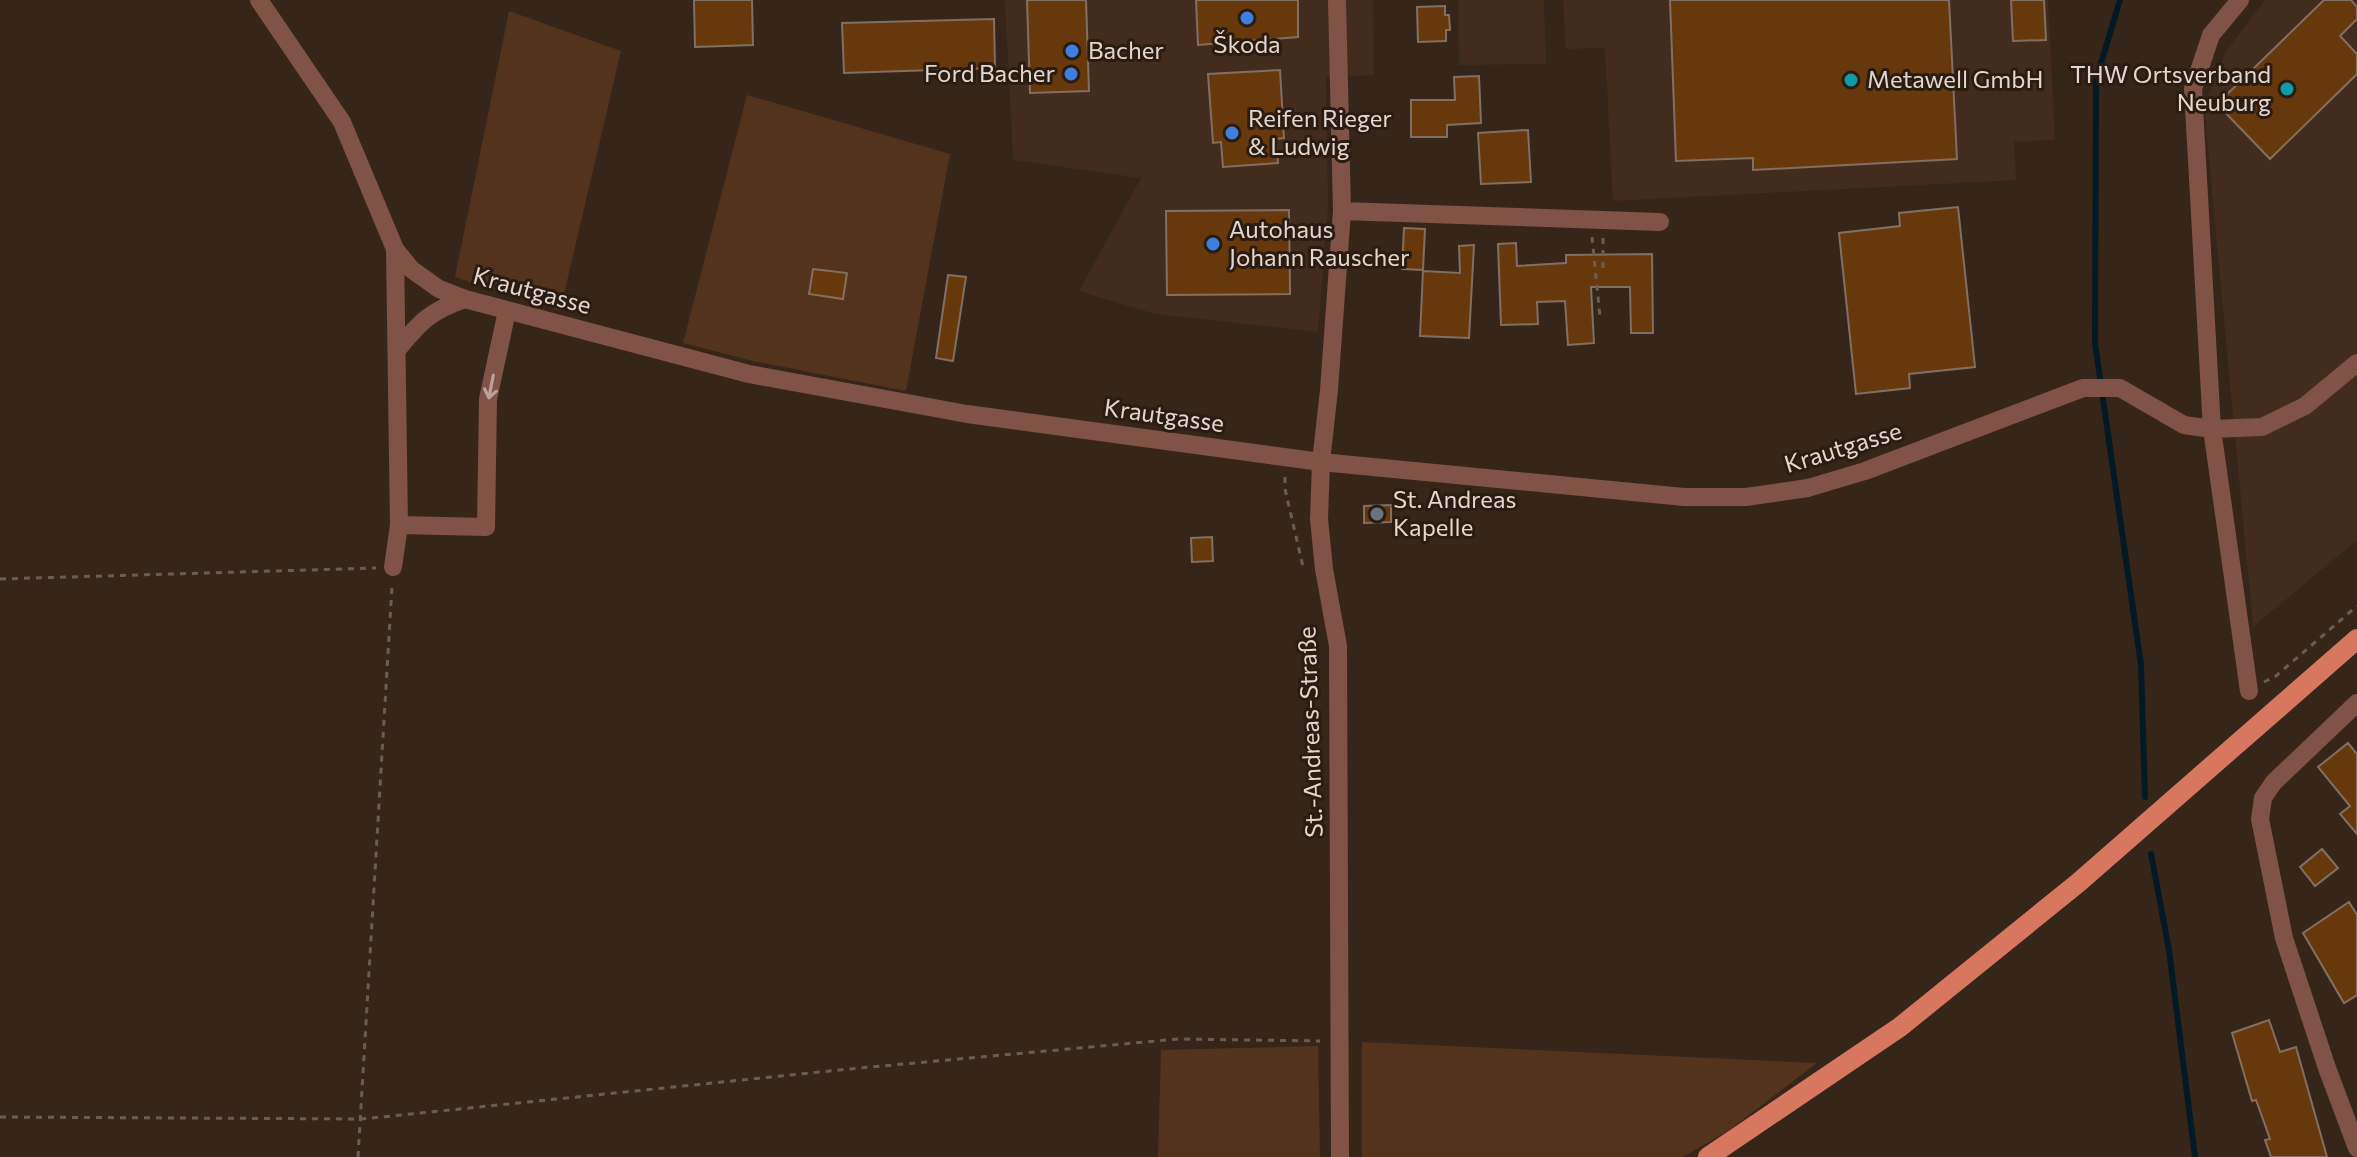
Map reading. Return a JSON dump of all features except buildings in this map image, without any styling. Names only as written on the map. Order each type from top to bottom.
[{"type":"main road","points":[[1708,1157],[1900,1027],[2078,883],[2357,639]]},
{"type":"street","name":"Krautgasse","points":[[259,0],[342,122],[395,249],[411,269],[439,289],[507,311],[764,377],[967,414],[1321,462],[1684,497],[1746,497],[1808,488],[1865,471],[2083,388],[2120,388],[2184,425],[2212,429],[2262,427],[2305,406],[2357,363]]},
{"type":"street","name":"St.-Andreas-Straße","points":[[1337,0],[1342,211],[1319,519],[1324,569],[1338,646],[1340,1157]]},
{"type":"street","points":[[2240,0],[2211,35],[2193,89],[2212,429],[2249,691]]},
{"type":"street","points":[[1342,211],[1660,222]]},
{"type":"street","points":[[393,567],[399,525],[395,249]]},
{"type":"street","points":[[397,350],[419,324],[439,308],[465,299]]},
{"type":"street","points":[[399,525],[486,527],[488,399],[507,311]]},
{"type":"street","points":[[2357,703],[2274,782],[2263,798],[2260,819],[2284,938],[2357,1148]]},
{"type":"path","points":[[1597,220],[1603,274]]},
{"type":"path","points":[[1597,220],[1600,317]]},
{"type":"path","points":[[1284,457],[1285,489],[1307,584]]},
{"type":"path","points":[[0,579],[393,567],[358,1157]]},
{"type":"path","points":[[2249,691],[2276,676],[2357,606]]},
{"type":"path","points":[[0,1117],[362,1119],[1178,1039],[1339,1041]]},
{"type":"shaded area","points":[[1005,0],[1373,0],[1374,75],[1326,77],[1328,206],[1318,332],[1155,314],[1079,291],[1141,178],[1013,160]]},
{"type":"shaded area","points":[[1458,0],[1544,0],[1546,64],[1459,65]]},
{"type":"shaded area","points":[[1563,0],[2048,0],[2055,140],[2014,142],[2016,180],[1613,201],[1605,48],[1566,49]]},
{"type":"shaded area","points":[[2265,0],[2357,0],[2357,540],[2253,627],[2204,106],[2226,51]]},
{"type":"shaded area","points":[[509,11],[621,51],[560,311],[455,277]]},
{"type":"shaded area","points":[[747,95],[950,154],[906,391],[753,361],[683,343]]},
{"type":"shaded area","points":[[1362,1042],[1817,1063],[1728,1131],[1683,1157],[1362,1157]]},
{"type":"shaded area","points":[[1318,1046],[1320,1157],[1158,1157],[1161,1050]]},
{"type":"waterway","points":[[2120,0],[2096,80],[2095,343],[2141,665],[2145,797]]},
{"type":"waterway","points":[[2151,854],[2169,950],[2195,1157]]},
{"type":"place","name":"Škoda","points":[[1247,18]]},
{"type":"place","name":"Bacher","points":[[1072,51]]},
{"type":"place","name":"Ford Bacher","points":[[1071,74]]},
{"type":"place","name":"Metawell GmbH","points":[[1851,80]]},
{"type":"place","name":"THW Ortsverband Neuburg","points":[[2287,89]]},
{"type":"place","name":"Reifen Rieger & Ludwig","points":[[1232,133]]},
{"type":"place","name":"Autohaus Johann Rauscher","points":[[1213,244]]},
{"type":"place","name":"St. Andreas Kapelle","points":[[1377,514]]}]
